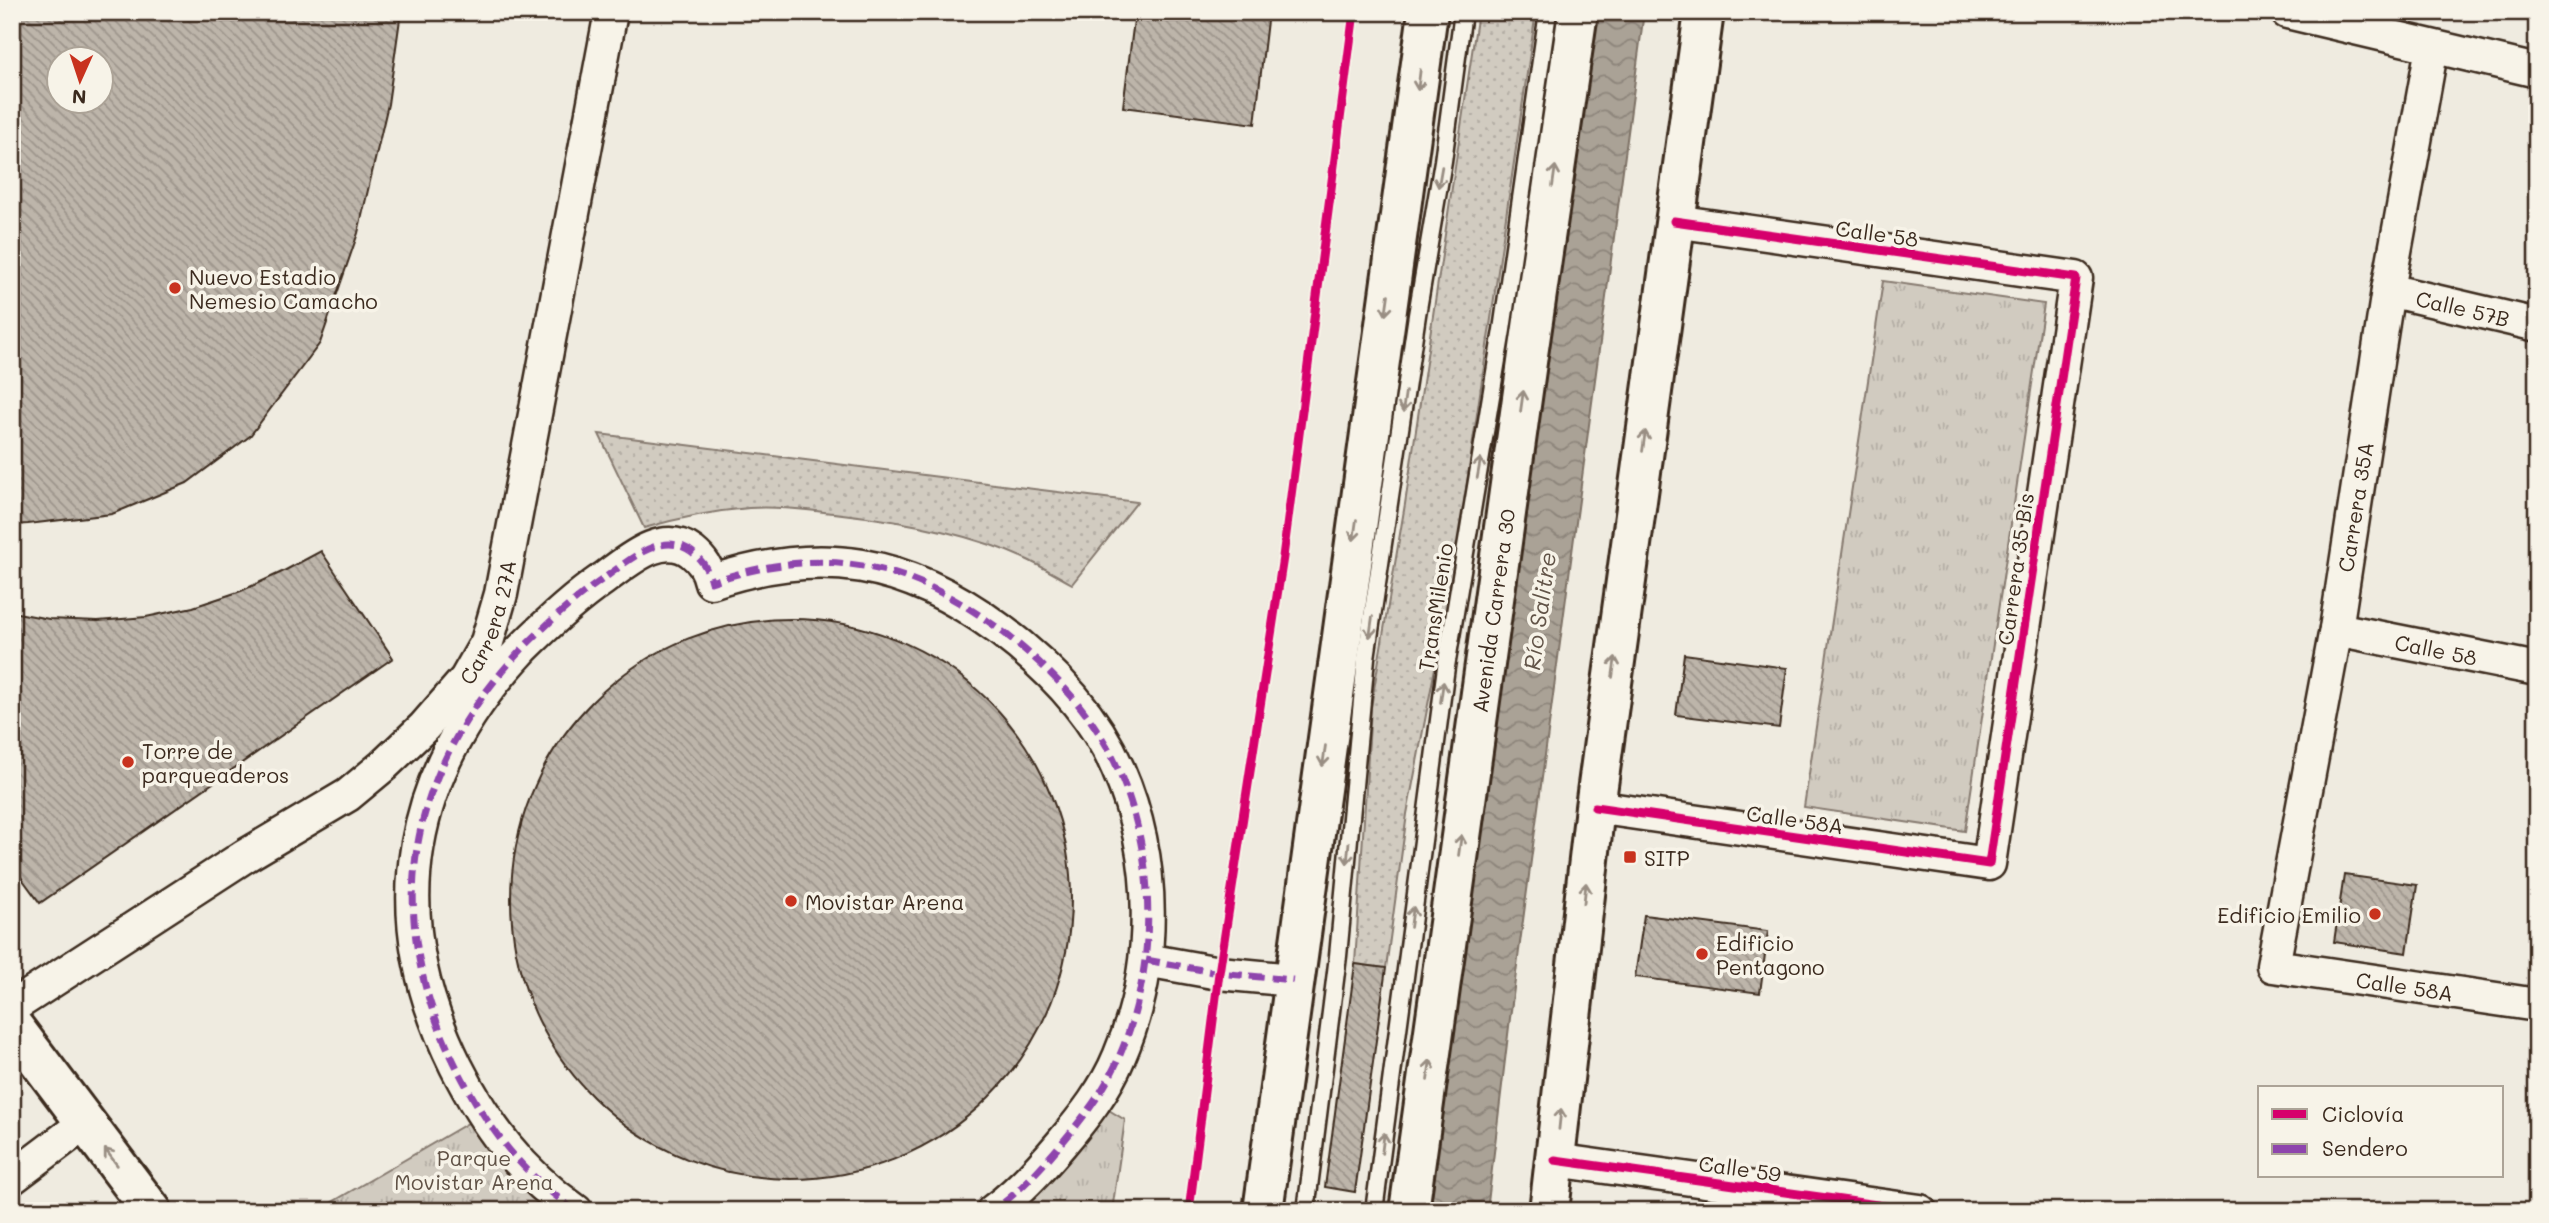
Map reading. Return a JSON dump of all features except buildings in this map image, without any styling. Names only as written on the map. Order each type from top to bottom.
[{"type":"main road","points":[[1263,1211],[1428,12]]},
{"type":"main road","name":"Avenida Carrera 30","points":[[1409,1211],[1578,12]]},
{"type":"main road","points":[[1549,1211],[1595,807],[1704,12]]},
{"type":"main road","points":[[12,1026],[152,1211]]},
{"type":"street","name":"Carrera 27A","points":[[12,1006],[245,856],[348,795],[424,727],[466,679],[487,642],[501,594],[611,12]]},
{"type":"street","points":[[2287,12],[2394,25],[2432,47],[2537,71]]},
{"type":"street","name":"Carrera 35A","points":[[2273,966],[2336,629],[2388,290],[2432,47]]},
{"type":"street","name":"Calle 58","points":[[1674,221],[2076,278]]},
{"type":"street","name":"Carrera 35 Bis","points":[[1989,864],[2076,278]]},
{"type":"street","name":"Calle 57B","points":[[2388,290],[2537,326]]},
{"type":"street","points":[[576,1211],[537,1180],[504,1146],[483,1117],[454,1061],[429,998],[417,952],[413,875],[418,842],[435,780],[457,734],[505,668],[546,625],[590,588],[653,547],[676,545],[688,549],[702,560],[711,582],[749,570],[785,563],[825,562],[867,566],[929,586],[984,618],[1026,650],[1057,680],[1090,720],[1117,767],[1138,822],[1145,874],[1148,923],[1146,960],[1136,1007],[1119,1057],[1100,1093],[1040,1170],[993,1211]]},
{"type":"street","name":"Calle 58","points":[[2336,629],[2537,669]]},
{"type":"street","name":"Calle 58A","points":[[1595,807],[1989,864]]},
{"type":"street","points":[[1146,960],[1219,973],[1293,980]]},
{"type":"street","name":"Calle 58A","points":[[2273,966],[2537,1006]]},
{"type":"street","points":[[12,1178],[85,1123]]},
{"type":"street","name":"Calle 59","points":[[1555,1160],[1920,1211]]},
{"type":"lane","points":[[1306,1211],[1338,956],[1366,658],[1417,315],[1443,162],[1463,12]]},
{"type":"lane","name":"TransMilenio","points":[[1374,1211],[1446,667],[1502,330],[1548,12]]},
{"type":"green space","points":[[1478,12],[1536,12],[1455,564],[1407,814],[1386,968],[1355,964],[1371,707],[1405,504]]},
{"type":"green space","points":[[1883,281],[2044,304],[1965,831],[1804,807]]},
{"type":"green space","points":[[599,434],[1137,502],[1072,584],[1008,551],[959,535],[858,516],[749,508],[696,515],[644,528]]},
{"type":"green space","points":[[1086,1096],[1125,1120],[1112,1211],[985,1211]]},
{"type":"green space","name":"Parque Movistar Arena","points":[[487,1112],[583,1211],[317,1211]]},
{"type":"water","name":"Río Salitre","points":[[1583,12],[1644,12],[1510,1018],[1487,1211],[1430,1211]]},
{"type":"marked path","points":[[576,1211],[538,1180],[506,1146],[492,1128],[456,1066],[432,1009],[418,953],[413,899],[418,846],[431,794],[453,744],[484,695],[523,648],[572,603],[634,557],[657,546],[669,544],[681,546],[696,555],[711,582],[789,564],[826,562],[896,574],[930,587],[999,629],[1034,658],[1068,692],[1108,748],[1131,803],[1146,876],[1148,913],[1141,987],[1119,1057],[1101,1092],[1037,1171],[993,1211]]},
{"type":"marked path","points":[[1146,960],[1219,973],[1293,980]]},
{"type":"cycle path","points":[[1189,1211],[1219,973],[1283,557],[1354,12]]},
{"type":"cycle path","points":[[1595,807],[1989,864],[2076,278],[1674,221]]},
{"type":"cycle path","points":[[1555,1160],[1920,1211]]},
{"type":"place","name":"Nuevo Estadio Nemesio Camacho","points":[[175,288]]},
{"type":"place","name":"Torre de parqueaderos","points":[[128,762]]},
{"type":"place","name":"SITP","points":[[1630,857]]},
{"type":"place","name":"Movistar Arena","points":[[791,901]]},
{"type":"place","name":"Edificio Emilio","points":[[2375,914]]},
{"type":"place","name":"Edificio Pentagono","points":[[1702,954]]}]
